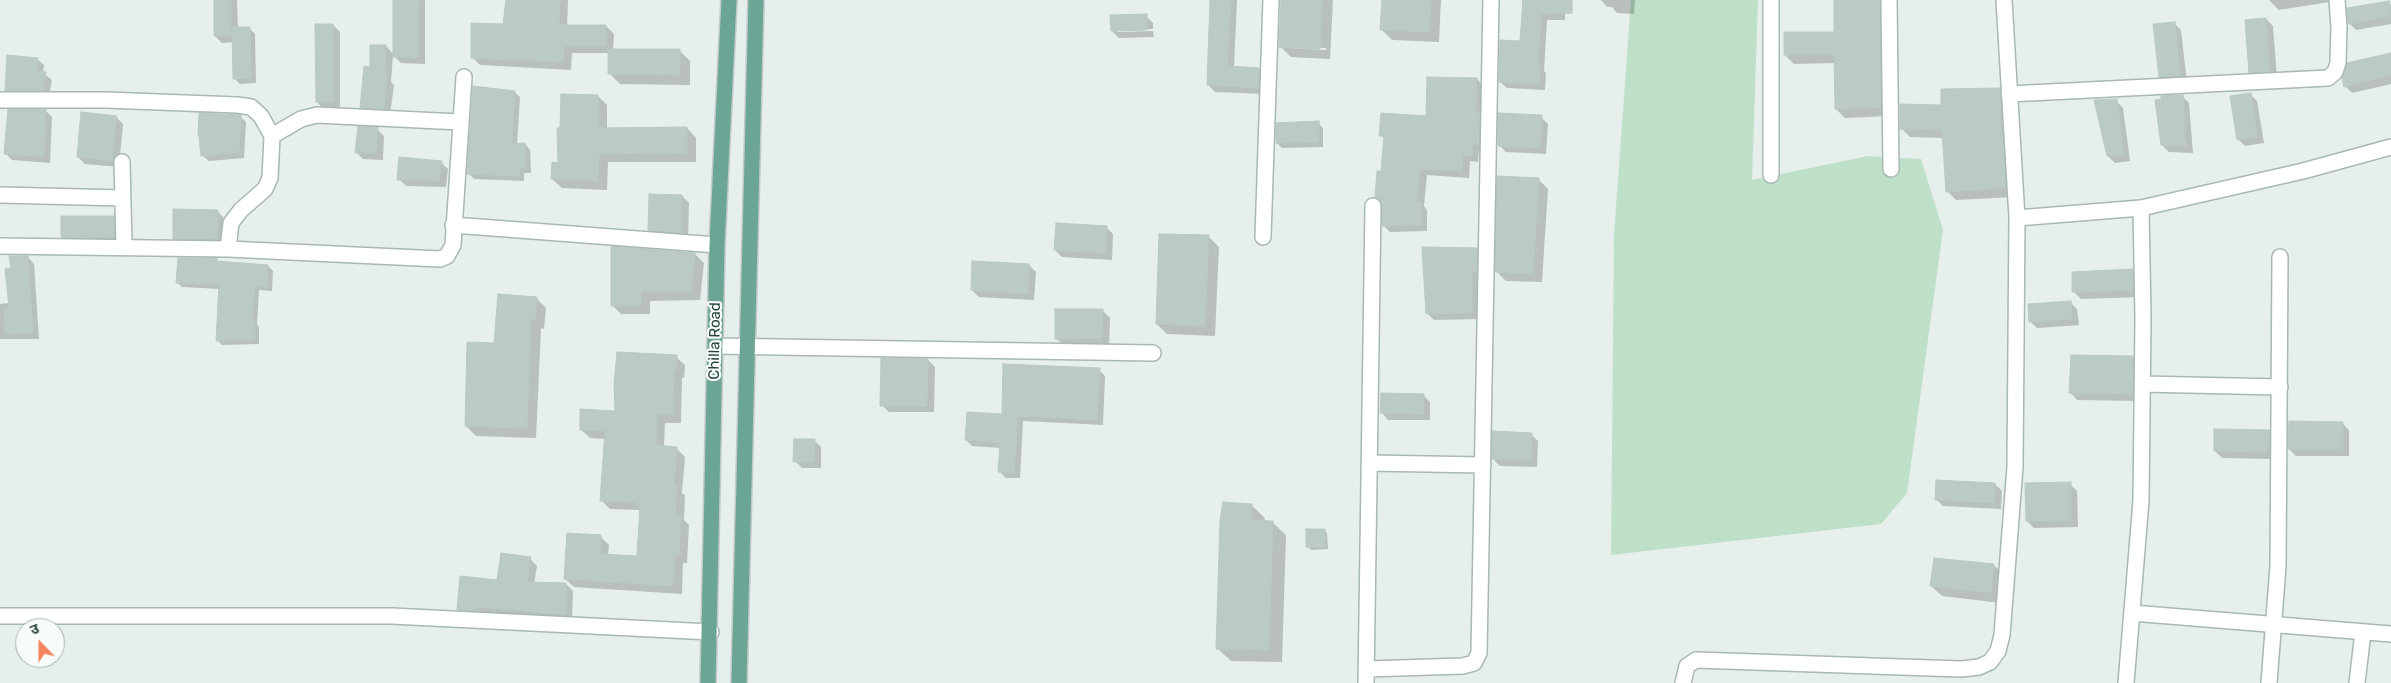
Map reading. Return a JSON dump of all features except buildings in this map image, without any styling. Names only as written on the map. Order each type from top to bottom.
[{"type":"main road","name":"Chilla Road","points":[[708,683],[717,245],[728,0]]},
{"type":"main road","points":[[739,683],[756,0]]},
{"type":"street","points":[[1263,238],[1271,0]]},
{"type":"street","points":[[1373,206],[1366,676],[1463,666],[1474,663],[1479,653],[1492,0]]},
{"type":"street","points":[[1771,0],[1771,175]]},
{"type":"street","points":[[1890,0],[1892,169]]},
{"type":"street","points":[[1683,683],[1687,666],[1696,660],[1712,659],[1961,669],[1979,667],[1990,662],[1998,651],[2002,635],[2015,467],[2016,218],[2004,0]]},
{"type":"street","points":[[2009,94],[2328,78],[2334,72],[2338,63],[2339,27],[2337,0]]},
{"type":"street","points":[[0,246],[124,246],[228,249],[440,259],[447,256],[451,251],[464,76]]},
{"type":"street","points":[[0,100],[106,100],[251,107],[261,116],[272,136],[270,178],[265,189],[241,210],[231,223],[228,249]]},
{"type":"street","points":[[272,136],[302,119],[318,115],[460,122]]},
{"type":"street","points":[[2016,218],[2141,208],[2303,171],[2391,148]]},
{"type":"street","points":[[122,162],[124,246]]},
{"type":"street","points":[[0,195],[123,198]]},
{"type":"street","points":[[2126,683],[2141,501],[2141,208]]},
{"type":"street","points":[[453,225],[717,245]]},
{"type":"street","points":[[2269,683],[2278,566],[2280,257]]},
{"type":"street","points":[[716,346],[1153,354]]},
{"type":"street","points":[[2142,384],[2280,387]]},
{"type":"street","points":[[1370,463],[1483,465]]},
{"type":"street","points":[[2132,613],[2391,634]]},
{"type":"street","points":[[0,616],[392,616],[710,632]]},
{"type":"street","points":[[2358,683],[2363,632]]},
{"type":"green space","points":[[1631,0],[1758,0],[1752,180],[1868,156],[1921,159],[1943,230],[1907,493],[1881,524],[1611,555],[1614,235]]}]
